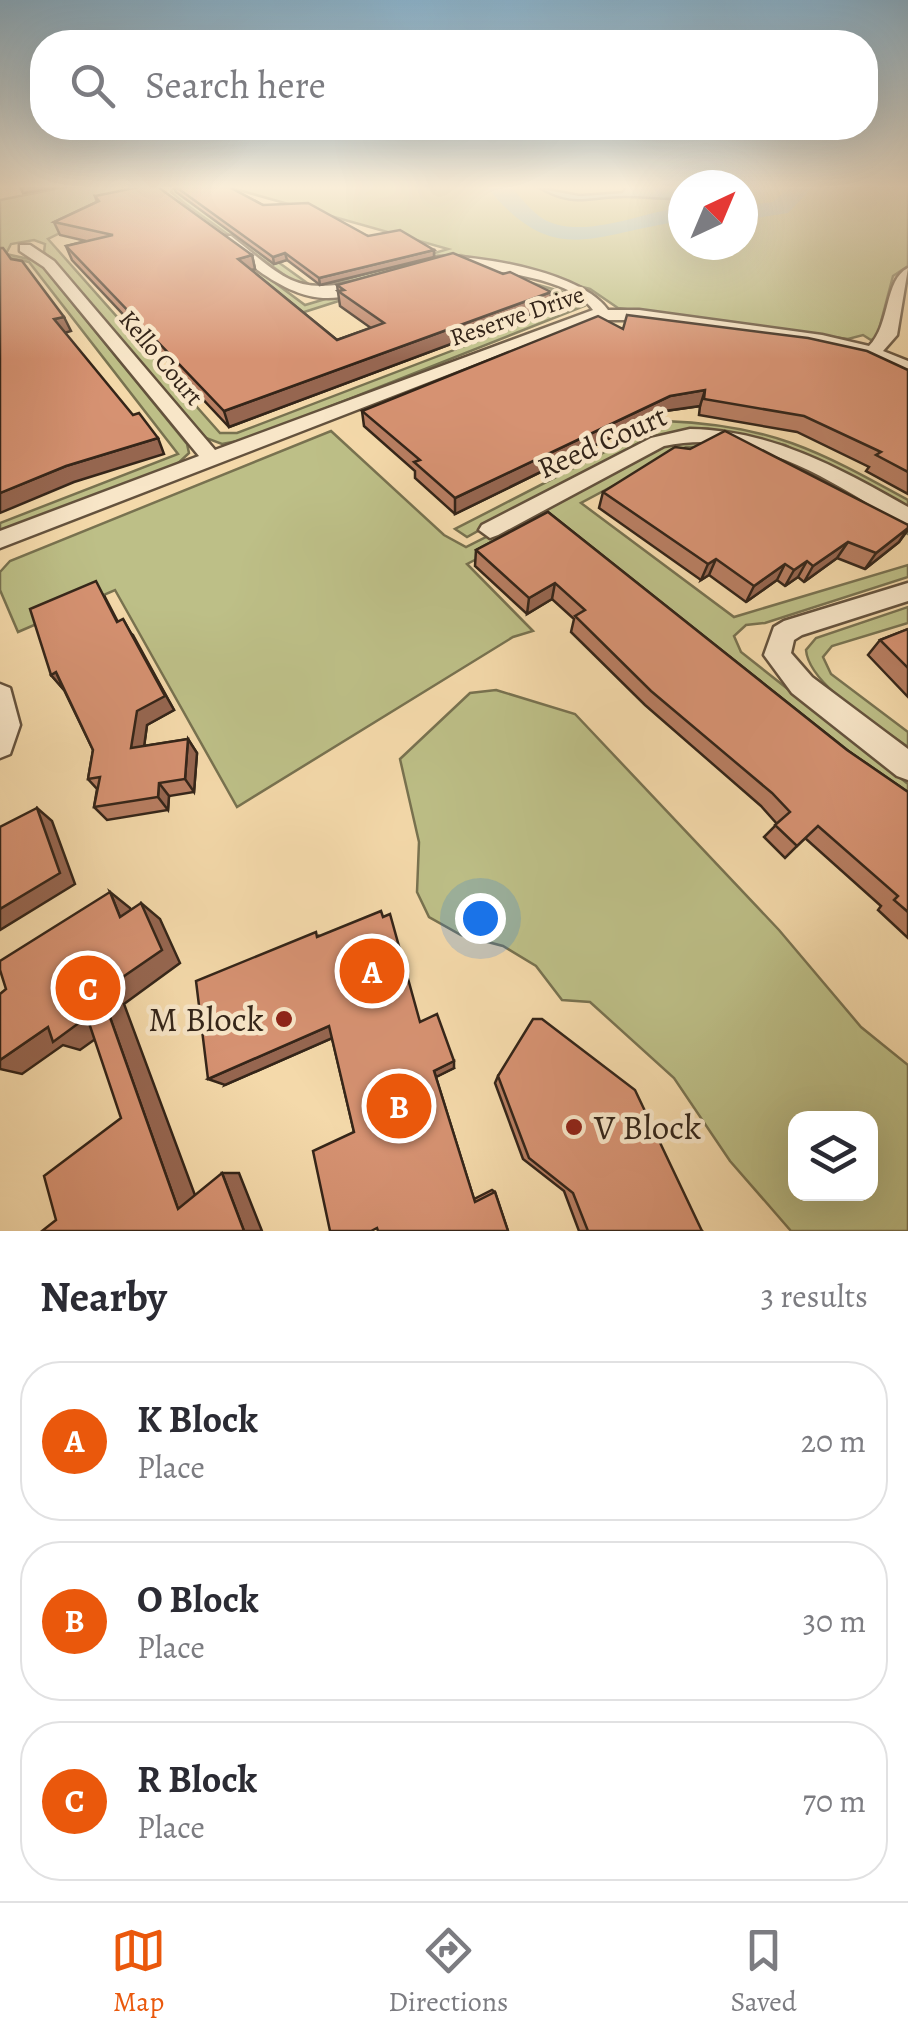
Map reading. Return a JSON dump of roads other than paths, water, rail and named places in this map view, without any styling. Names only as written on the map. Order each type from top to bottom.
[{"type":"street","points":[[235,244],[301,293],[333,293],[379,279]]},
{"type":"street","name":"Kello Court","points":[[25,248],[49,264],[213,461]]},
{"type":"street","points":[[422,266],[448,259],[473,262],[582,293],[602,313]]},
{"type":"street","points":[[873,352],[886,340],[902,279],[908,272]]},
{"type":"street","name":"Reserve Drive","points":[[0,540],[576,318],[602,313],[822,340],[873,352],[908,367]]},
{"type":"street","name":"Reed Court","points":[[490,530],[646,448],[683,435],[791,453],[908,516]]},
{"type":"street","points":[[908,592],[792,628],[783,634],[777,654],[802,684],[908,766]]},
{"type":"street","points":[[0,696],[6,725],[0,745]]},
{"type":"place","name":"K Block","points":[[372,971]]},
{"type":"place","name":"R Block","points":[[88,988]]},
{"type":"place","name":"M Block","points":[[284,1019]]},
{"type":"place","name":"O Block","points":[[399,1106]]},
{"type":"place","name":"V Block","points":[[574,1127]]}]
